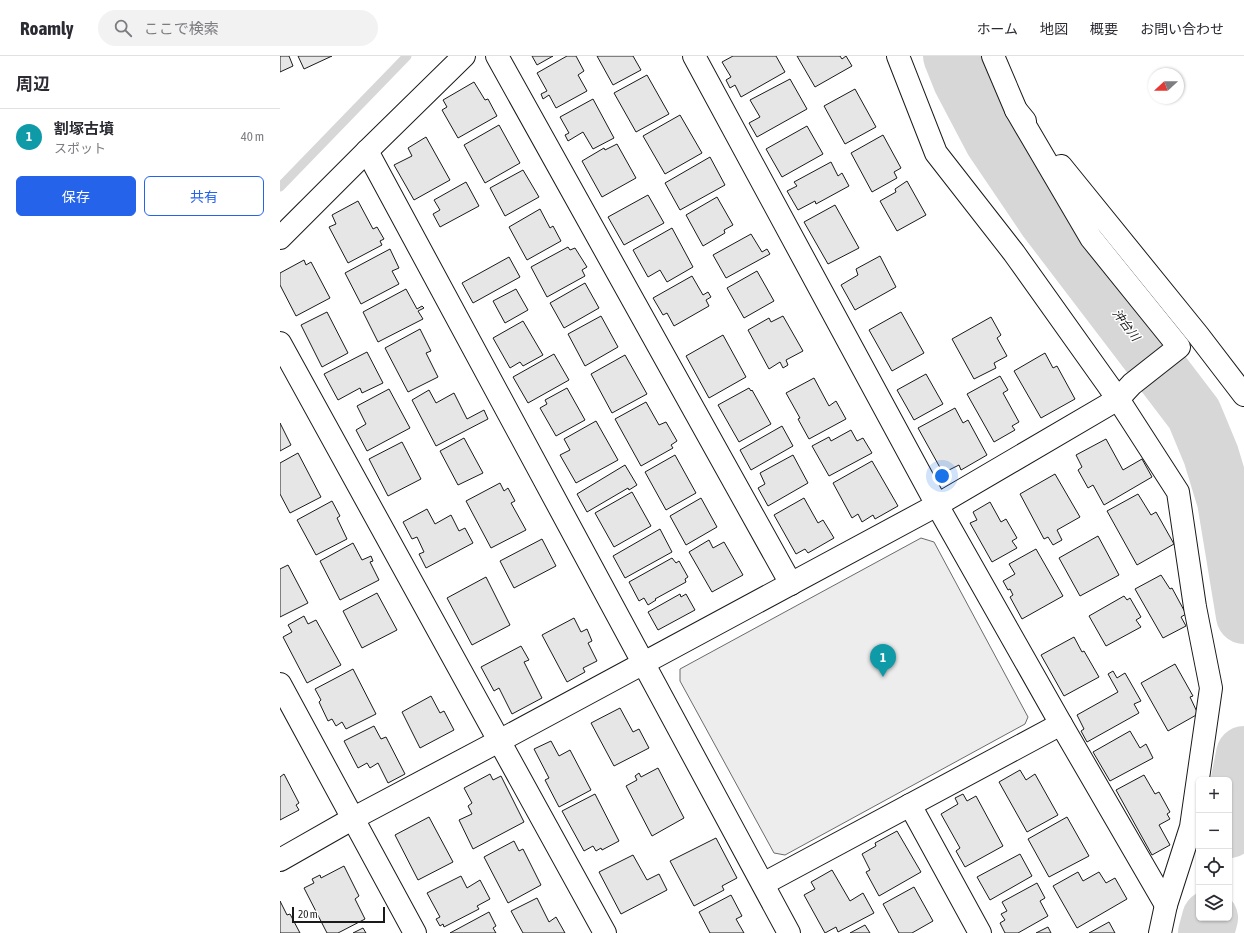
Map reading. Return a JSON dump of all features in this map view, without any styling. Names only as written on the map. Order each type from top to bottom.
[{"type":"street","points":[[280,238],[464,56]]},
{"type":"street","points":[[497,56],[791,584]]},
{"type":"street","points":[[694,56],[937,505],[1166,905]]},
{"type":"street","points":[[898,56],[936,152],[1014,253],[1125,391],[1178,492],[1195,607],[1211,688],[1191,828],[1166,905],[1160,933]]},
{"type":"street","points":[[280,860],[352,819],[937,505],[1125,391],[1179,347],[1091,238],[1016,110],[993,56]]},
{"type":"street","points":[[1016,110],[1198,335],[1244,395]]},
{"type":"street","points":[[367,151],[789,933]]},
{"type":"street","points":[[280,343],[605,933]]},
{"type":"street","points":[[280,684],[415,933]]},
{"type":"street","points":[[763,884],[1061,724]]},
{"type":"street","points":[[910,805],[980,933]]},
{"type":"shaded area","points":[[921,538],[934,542],[1028,717],[1025,724],[785,855],[774,853],[680,681],[680,669]]},
{"type":"building","points":[[280,56],[289,56],[293,66],[280,72]]},
{"type":"building","points":[[298,56],[332,56],[304,69]]},
{"type":"building","points":[[532,56],[553,56],[537,65]]},
{"type":"building","points":[[567,56],[576,56],[584,71],[578,75],[587,91],[556,108],[549,95],[543,99],[541,94],[547,91],[537,73]]},
{"type":"building","points":[[597,56],[633,56],[641,70],[613,85]]},
{"type":"building","points":[[733,56],[776,56],[785,72],[741,97],[735,85],[730,88],[726,80],[731,77],[722,62]]},
{"type":"building","points":[[797,56],[840,56],[842,59],[846,56],[852,66],[815,87]]},
{"type":"building","points":[[647,75],[669,114],[636,132],[614,93]]},
{"type":"building","points":[[790,79],[807,109],[757,137],[749,123],[760,117],[750,100]]},
{"type":"building","points":[[474,82],[485,100],[488,99],[497,116],[458,138],[442,110],[447,107],[443,100]]},
{"type":"building","points":[[855,89],[876,127],[845,144],[824,106]]},
{"type":"building","points":[[593,99],[614,138],[593,149],[583,132],[568,141],[565,135],[569,133],[560,117]]},
{"type":"building","points":[[680,115],[702,153],[665,174],[643,136]]},
{"type":"building","points":[[499,125],[520,163],[485,183],[464,145]]},
{"type":"building","points":[[807,126],[823,154],[782,177],[766,149]]},
{"type":"building","points":[[883,135],[901,168],[894,172],[897,178],[872,192],[851,153]]},
{"type":"building","points":[[426,137],[450,180],[414,200],[394,165],[412,156],[408,148]]},
{"type":"building","points":[[617,144],[636,178],[602,197],[582,161],[604,148],[605,150]]},
{"type":"building","points":[[710,157],[725,185],[680,210],[665,183]]},
{"type":"building","points":[[831,162],[838,176],[842,173],[849,186],[816,204],[815,201],[798,210],[787,191],[797,186],[794,182]]},
{"type":"building","points":[[523,170],[539,197],[505,216],[490,188]]},
{"type":"building","points":[[907,181],[926,215],[897,231],[880,201],[896,192],[895,189]]},
{"type":"building","points":[[466,182],[479,206],[440,227],[433,214],[440,210],[434,200]]},
{"type":"building","points":[[648,195],[664,223],[624,245],[608,217]]},
{"type":"building","points":[[717,197],[733,225],[724,230],[725,233],[703,246],[686,215]]},
{"type":"building","points":[[358,201],[373,229],[377,227],[384,239],[380,241],[382,245],[348,263],[329,227],[336,224],[332,215]]},
{"type":"building","points":[[835,205],[859,248],[828,264],[804,222]]},
{"type":"building","points":[[540,209],[550,228],[553,226],[561,241],[527,260],[509,227]]},
{"type":"building","points":[[672,228],[693,267],[667,282],[660,270],[648,277],[633,250]]},
{"type":"building","points":[[751,234],[762,252],[767,249],[770,254],[726,278],[713,255]]},
{"type":"building","points":[[568,247],[570,250],[575,248],[587,267],[582,270],[585,276],[547,297],[531,267]]},
{"type":"building","points":[[390,249],[399,268],[392,271],[399,284],[361,304],[345,273]]},
{"type":"building","points":[[880,256],[896,287],[855,310],[841,285],[858,275],[856,269]]},
{"type":"building","points":[[509,257],[520,277],[473,303],[462,283]]},
{"type":"building","points":[[304,260],[306,265],[311,262],[330,298],[296,316],[280,285],[280,273]]},
{"type":"building","points":[[757,271],[774,301],[744,318],[727,288]]},
{"type":"building","points":[[692,276],[703,295],[708,292],[711,297],[706,300],[709,306],[674,326],[667,313],[663,315],[653,298]]},
{"type":"building","points":[[585,283],[599,308],[564,328],[550,303]]},
{"type":"building","points":[[406,289],[417,309],[422,306],[424,308],[418,311],[423,319],[378,342],[363,312]]},
{"type":"building","points":[[516,289],[528,310],[505,323],[493,301]]},
{"type":"building","points":[[327,312],[348,353],[322,367],[301,325]]},
{"type":"building","points":[[901,312],[924,353],[892,371],[869,330]]},
{"type":"building","points":[[601,316],[618,347],[585,366],[568,334]]},
{"type":"building","points":[[783,316],[803,351],[786,360],[788,365],[783,368],[780,362],[769,369],[748,330],[769,318],[771,322]]},
{"type":"building","points":[[991,317],[1001,335],[997,338],[1007,356],[994,363],[996,368],[974,379],[952,339]]},
{"type":"building","points":[[523,321],[543,355],[523,366],[520,362],[510,368],[493,338]]},
{"type":"building","points":[[420,329],[431,351],[426,353],[438,377],[408,392],[385,348]]},
{"type":"building","points":[[723,335],[746,377],[709,398],[686,356]]},
{"type":"building","points":[[367,352],[383,383],[362,393],[360,388],[338,400],[324,374]]},
{"type":"building","points":[[1045,353],[1053,368],[1057,366],[1075,399],[1041,418],[1014,371]]},
{"type":"building","points":[[554,354],[569,380],[528,403],[513,377]]},
{"type":"building","points":[[625,355],[647,394],[612,413],[591,374]]},
{"type":"building","points":[[926,374],[943,404],[914,420],[897,390]]},
{"type":"building","points":[[1000,376],[1008,390],[1003,393],[1019,422],[1012,426],[1015,430],[994,442],[967,394]]},
{"type":"building","points":[[814,378],[829,406],[836,401],[846,419],[809,439],[798,419],[800,418],[786,393]]},
{"type":"building","points":[[567,388],[585,420],[556,436],[540,408],[547,404],[545,400]]},
{"type":"building","points":[[749,388],[751,391],[752,390],[771,424],[739,442],[718,405]]},
{"type":"building","points":[[389,389],[410,428],[367,451],[356,430],[366,424],[357,406]]},
{"type":"building","points":[[429,390],[436,403],[454,393],[467,419],[484,410],[488,419],[436,446],[412,400]]},
{"type":"building","points":[[646,402],[659,425],[666,422],[677,441],[671,445],[673,448],[641,466],[615,419]]},
{"type":"building","points":[[955,408],[963,423],[968,420],[987,455],[961,470],[959,465],[943,473],[918,428]]},
{"type":"building","points":[[596,421],[618,460],[576,483],[560,455],[570,450],[564,439]]},
{"type":"building","points":[[280,423],[291,445],[280,451]]},
{"type":"building","points":[[782,426],[793,446],[751,470],[740,450]]},
{"type":"building","points":[[851,430],[857,441],[863,438],[872,453],[829,476],[812,446],[829,437],[831,441]]},
{"type":"building","points":[[464,438],[483,473],[458,485],[440,451]]},
{"type":"building","points":[[1106,439],[1123,470],[1142,459],[1152,477],[1104,505],[1093,485],[1088,488],[1078,470],[1082,467],[1076,455]]},
{"type":"building","points":[[402,442],[421,479],[388,496],[369,459]]},
{"type":"building","points":[[298,453],[321,497],[290,513],[280,494],[280,463]]},
{"type":"building","points":[[675,455],[696,493],[666,510],[645,472]]},
{"type":"building","points":[[793,455],[808,483],[768,506],[758,488],[765,484],[760,473]]},
{"type":"building","points":[[872,461],[898,506],[875,519],[873,515],[862,522],[858,514],[852,518],[833,483]]},
{"type":"building","points":[[625,465],[637,485],[629,490],[628,488],[587,512],[577,494]]},
{"type":"building","points":[[1055,474],[1080,517],[1057,530],[1062,540],[1053,545],[1048,537],[1044,539],[1020,494]]},
{"type":"building","points":[[500,483],[504,491],[508,488],[515,501],[511,503],[526,530],[491,548],[466,501]]},
{"type":"building","points":[[632,492],[651,526],[614,547],[595,513]]},
{"type":"building","points":[[1138,494],[1151,515],[1156,512],[1174,544],[1137,565],[1107,511]]},
{"type":"building","points":[[701,498],[717,527],[686,545],[670,516]]},
{"type":"building","points":[[804,498],[818,523],[823,520],[834,538],[808,553],[805,549],[796,554],[774,515]]},
{"type":"building","points":[[332,501],[340,516],[337,518],[347,539],[316,555],[297,520]]},
{"type":"building","points":[[990,502],[1001,522],[1006,519],[1017,538],[1012,541],[1017,548],[992,562],[970,523],[977,520],[973,512]]},
{"type":"building","points":[[427,509],[435,524],[451,515],[459,531],[465,528],[473,543],[426,568],[419,554],[424,552],[417,537],[412,539],[403,522]]},
{"type":"building","points":[[660,529],[672,552],[625,578],[613,556]]},
{"type":"building","points":[[1098,536],[1119,575],[1080,596],[1059,558]]},
{"type":"building","points":[[542,539],[556,566],[514,588],[500,561]]},
{"type":"building","points":[[709,540],[713,548],[724,542],[743,575],[712,592],[689,552]]},
{"type":"building","points":[[353,543],[362,560],[371,556],[373,561],[370,562],[379,580],[340,600],[320,561]]},
{"type":"building","points":[[1036,549],[1063,596],[1022,619],[1010,597],[1013,595],[1010,589],[1008,590],[1003,581],[1015,574],[1009,564]]},
{"type":"building","points":[[672,558],[676,563],[679,561],[688,577],[685,579],[686,582],[655,599],[656,600],[648,605],[644,598],[639,601],[629,582]]},
{"type":"building","points":[[288,565],[308,603],[280,617],[280,569]]},
{"type":"building","points":[[1161,575],[1170,589],[1172,588],[1186,614],[1181,617],[1186,626],[1163,638],[1135,589]]},
{"type":"building","points":[[486,577],[510,625],[472,645],[447,598]]},
{"type":"building","points":[[377,593],[397,630],[362,648],[343,611]]},
{"type":"building","points":[[680,594],[681,597],[686,594],[695,610],[658,630],[648,612]]},
{"type":"building","points":[[1124,596],[1127,600],[1130,598],[1141,617],[1136,620],[1141,627],[1106,646],[1089,616]]},
{"type":"building","points":[[304,616],[308,624],[316,620],[341,665],[307,683],[283,637],[292,632],[288,625]]},
{"type":"building","points":[[574,618],[581,632],[587,629],[592,641],[588,643],[597,661],[583,668],[585,672],[567,682],[542,635]]},
{"type":"building","points":[[1074,637],[1099,677],[1064,696],[1041,655]]},
{"type":"building","points":[[521,646],[529,660],[524,662],[542,698],[512,714],[499,688],[494,691],[481,667]]},
{"type":"building","points":[[1175,664],[1193,696],[1190,697],[1198,714],[1168,731],[1141,683]]},
{"type":"building","points":[[353,669],[376,714],[346,729],[342,722],[336,726],[332,719],[328,721],[319,702],[321,700],[315,689]]},
{"type":"building","points":[[1113,671],[1117,678],[1125,673],[1141,701],[1134,704],[1139,713],[1087,742],[1081,731],[1084,729],[1077,715],[1118,692],[1108,674]]},
{"type":"building","points":[[431,696],[440,713],[444,711],[454,730],[420,748],[402,712]]},
{"type":"building","points":[[620,708],[633,732],[639,729],[649,748],[614,766],[591,723]]},
{"type":"building","points":[[374,726],[381,739],[386,737],[405,774],[388,783],[378,763],[370,768],[367,763],[358,768],[344,741]]},
{"type":"building","points":[[1130,731],[1140,748],[1146,744],[1153,758],[1110,781],[1093,752]]},
{"type":"building","points":[[551,741],[559,756],[570,750],[591,790],[559,807],[545,780],[549,778],[534,749]]},
{"type":"building","points":[[658,768],[684,818],[652,836],[626,786],[637,780],[635,776],[639,773],[641,777]]},
{"type":"building","points":[[1020,770],[1026,780],[1035,774],[1058,815],[1027,832],[999,782]]},
{"type":"building","points":[[284,774],[299,803],[296,805],[299,810],[280,820],[280,777]]},
{"type":"building","points":[[490,774],[493,780],[501,776],[524,822],[473,849],[459,820],[472,814],[468,806],[472,803],[464,788]]},
{"type":"building","points":[[1144,775],[1155,794],[1159,792],[1170,812],[1167,814],[1170,819],[1159,825],[1170,845],[1152,855],[1116,790]]},
{"type":"building","points":[[595,794],[619,841],[602,850],[601,848],[596,851],[593,846],[584,851],[562,811]]},
{"type":"building","points":[[963,794],[967,801],[976,796],[1003,846],[965,867],[956,851],[960,848],[941,814],[958,804],[955,798]]},
{"type":"building","points":[[429,817],[453,862],[418,880],[395,835]]},
{"type":"building","points":[[1067,817],[1089,856],[1049,877],[1028,839]]},
{"type":"building","points":[[897,831],[921,872],[879,896],[866,872],[870,870],[862,854],[876,846],[875,843]]},
{"type":"building","points":[[716,838],[737,878],[722,886],[724,890],[694,906],[670,861]]},
{"type":"building","points":[[514,841],[519,851],[523,849],[541,885],[508,903],[484,857]]},
{"type":"building","points":[[1020,854],[1032,876],[990,900],[977,877]]},
{"type":"building","points":[[633,855],[647,880],[659,874],[667,890],[621,914],[599,872]]},
{"type":"building","points":[[344,866],[359,896],[355,899],[365,919],[338,933],[327,933],[304,888],[314,883],[312,879],[320,875],[321,878]]},
{"type":"building","points":[[832,870],[850,901],[863,893],[874,913],[838,932],[836,927],[825,933],[804,895],[815,889],[811,882]]},
{"type":"building","points":[[1078,872],[1083,881],[1099,872],[1106,883],[1115,878],[1127,899],[1077,928],[1053,886]]},
{"type":"building","points":[[461,876],[467,888],[480,880],[490,899],[477,906],[479,909],[444,927],[443,924],[440,926],[436,919],[440,917],[427,893]]},
{"type":"building","points":[[1037,883],[1045,898],[1040,901],[1048,916],[1018,933],[1005,933],[1000,923],[1005,920],[1001,914],[1007,911],[1002,902]]},
{"type":"building","points":[[914,887],[933,921],[912,933],[899,933],[883,904]]},
{"type":"building","points":[[731,895],[742,916],[736,919],[744,933],[710,933],[699,912]]},
{"type":"building","points":[[537,898],[549,922],[556,917],[565,933],[523,933],[511,911]]},
{"type":"building","points":[[280,901],[287,915],[290,914],[300,933],[280,933]]},
{"type":"building","points":[[489,912],[496,926],[493,928],[496,933],[450,933]]},
{"type":"building","points":[[1109,922],[1115,933],[1089,933]]},
{"type":"building","points":[[865,925],[870,933],[850,933]]},
{"type":"building","points":[[1048,927],[1051,933],[1036,933]]},
{"type":"building","points":[[363,928],[366,933],[353,933]]},
{"type":"waterway","points":[[280,187],[407,56]]},
{"type":"waterway","name":"沖台川","points":[[951,56],[961,81],[992,140],[1046,220],[1194,414],[1211,455],[1225,501],[1244,616]]},
{"type":"waterway","name":"沖台川","points":[[1232,815],[1244,754]]},
{"type":"waterway","name":"沖台川","points":[[1206,933],[1209,921]]},
{"type":"place","name":"割塚古墳","points":[[883,677]]}]
